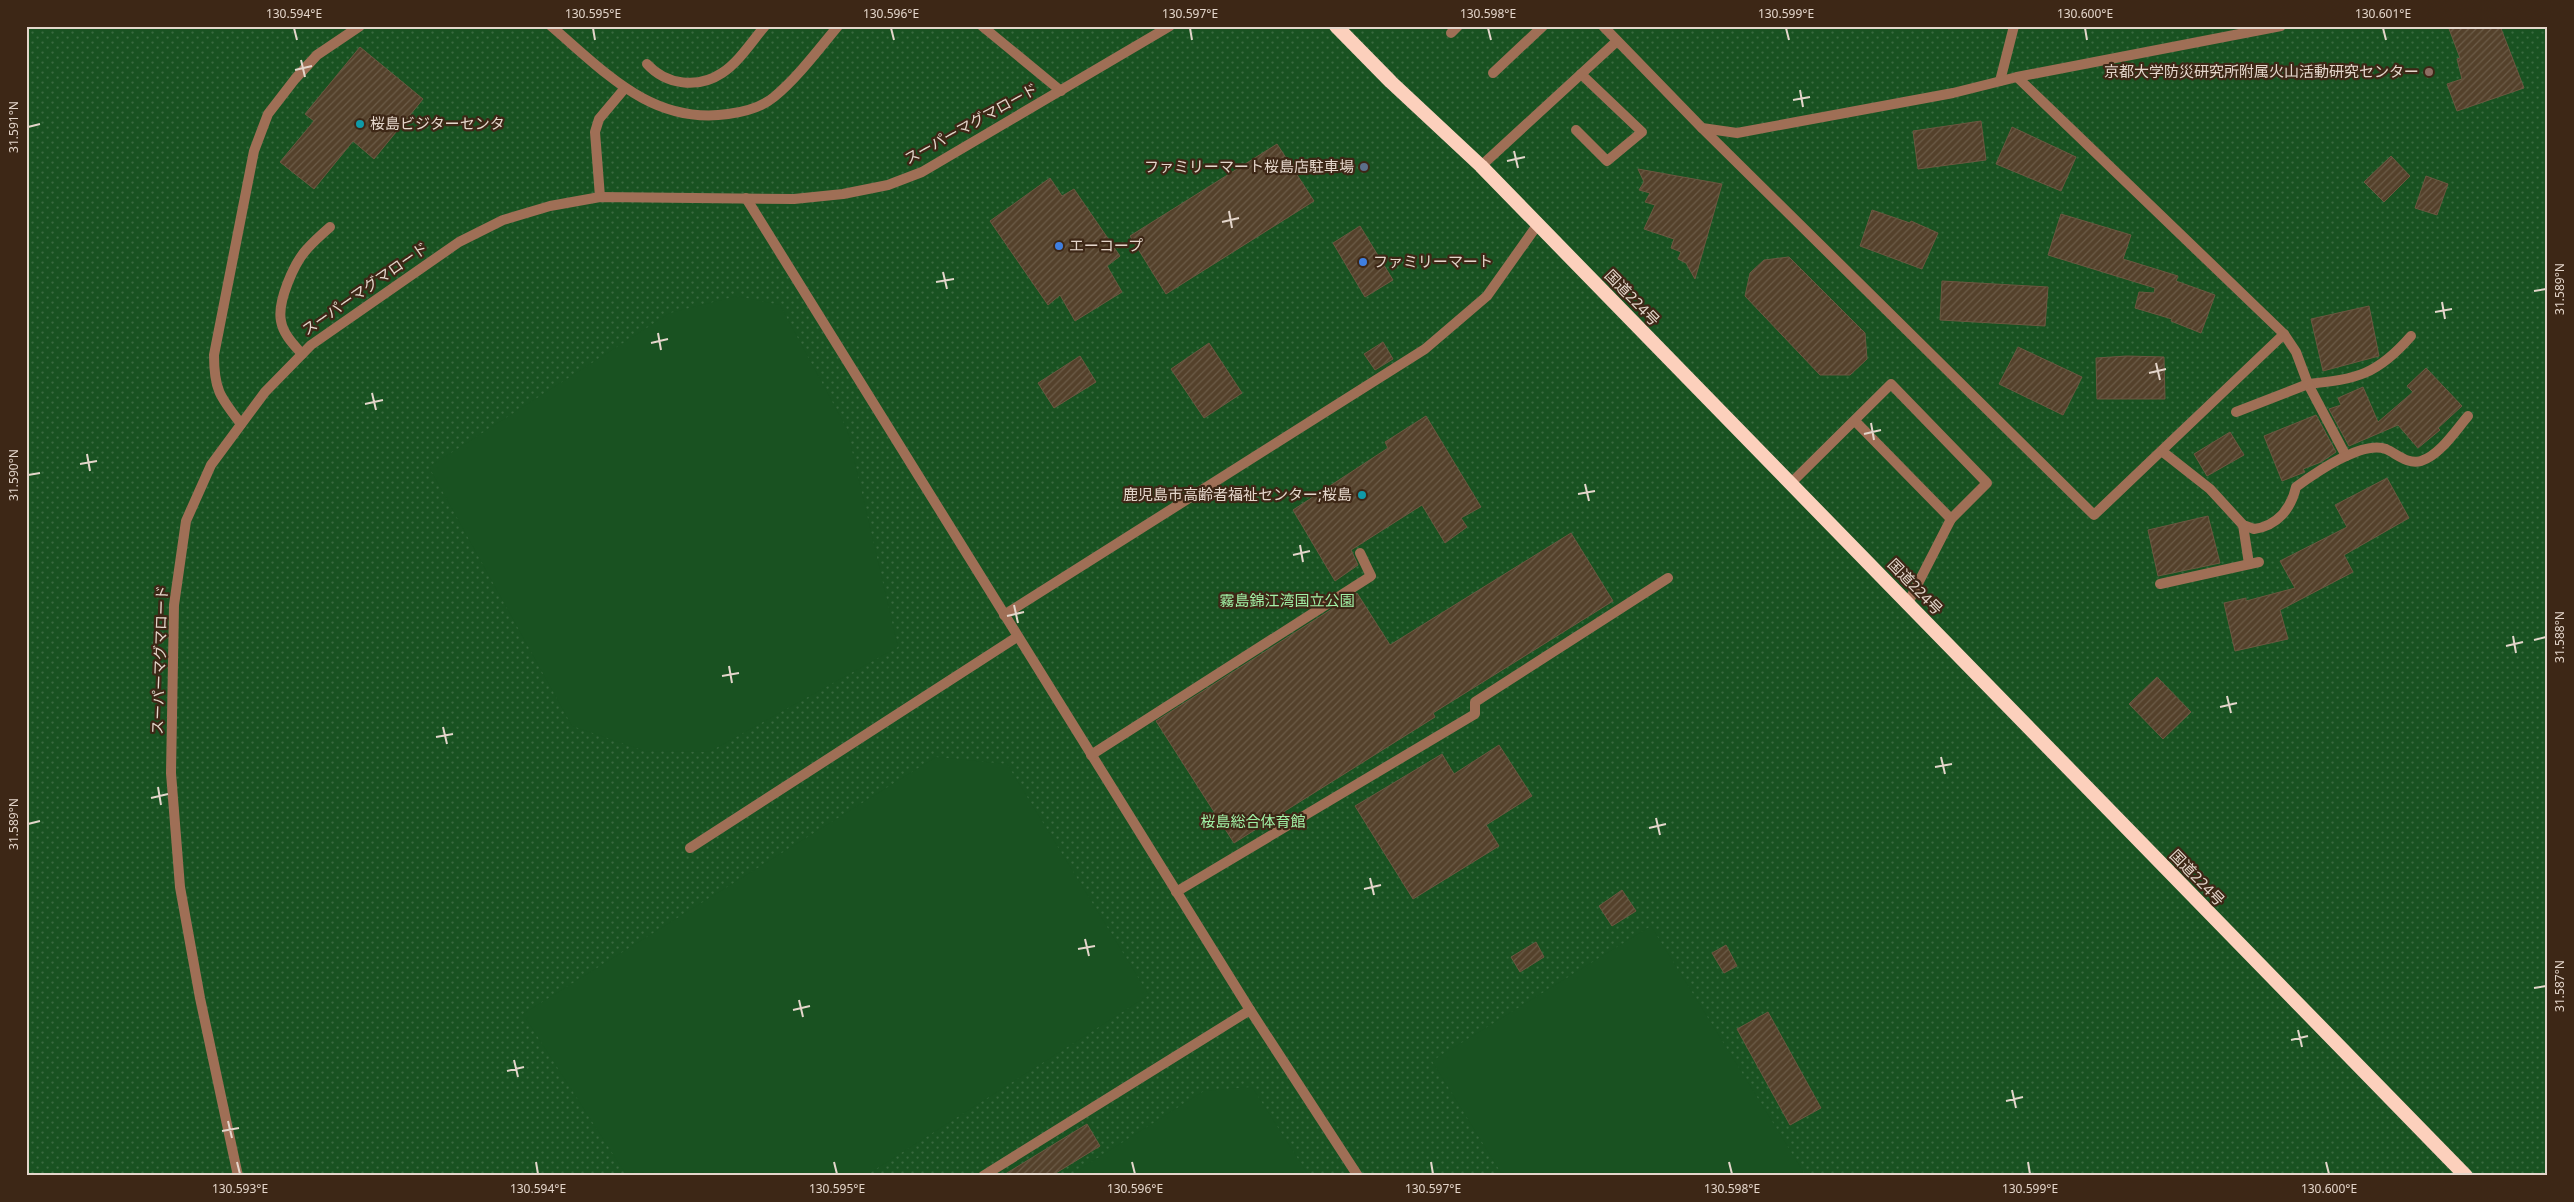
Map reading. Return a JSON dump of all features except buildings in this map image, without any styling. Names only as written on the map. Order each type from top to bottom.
[{"type":"highway","name":"国道224号","points":[[1336,26],[1391,82],[1481,166],[1538,224],[2466,1176]]},
{"type":"street","points":[[241,424],[227,406],[214,382],[214,355],[254,150],[268,114],[295,79],[317,55],[360,26]]},
{"type":"street","points":[[552,26],[625,88],[651,103],[680,114],[707,117],[743,112],[773,98],[838,26]]},
{"type":"street","points":[[647,64],[656,74],[672,82],[691,83],[709,79],[729,67],[765,26]]},
{"type":"street","points":[[982,26],[1061,91]]},
{"type":"street","name":"スーパーマグマロード","points":[[238,1176],[200,998],[180,887],[171,773],[174,605],[186,521],[210,465],[265,392],[311,345],[459,242],[503,220],[550,206],[600,197],[794,200],[844,194],[888,185],[922,172],[1170,26]]},
{"type":"street","points":[[1493,73],[1543,26]]},
{"type":"street","points":[[1603,26],[1702,128],[2094,516],[2163,452],[2284,334]]},
{"type":"street","points":[[2000,81],[2014,26]]},
{"type":"street","points":[[1702,128],[1737,133],[1953,93],[2017,77],[2281,26]]},
{"type":"street","points":[[1481,166],[1617,41]]},
{"type":"street","points":[[1576,130],[1607,160],[1642,132],[1581,74]]},
{"type":"street","points":[[2017,77],[2284,334],[2296,352],[2308,384],[2346,456]]},
{"type":"street","points":[[600,197],[595,132],[599,119],[625,88]]},
{"type":"street","points":[[746,198],[1176,892],[1358,1176]]},
{"type":"street","points":[[1004,616],[1425,349],[1487,296],[1538,224]]},
{"type":"street","points":[[302,354],[288,338],[281,321],[282,300],[292,271],[306,250],[330,227]]},
{"type":"street","points":[[2236,412],[2308,384],[2342,381],[2363,375],[2386,362],[2411,336]]},
{"type":"street","points":[[1791,483],[1891,384],[1987,483],[1951,520],[1908,603]]},
{"type":"street","points":[[2243,525],[2254,529],[2274,523],[2286,510],[2294,497],[2296,487],[2346,456],[2362,449],[2384,448],[2409,461],[2421,461],[2435,453],[2468,416]]},
{"type":"street","points":[[1855,421],[1951,520]]},
{"type":"street","points":[[2160,584],[2254,563],[2243,525],[2210,489],[2163,452]]},
{"type":"street","points":[[1091,755],[1371,576],[1360,553]]},
{"type":"street","points":[[1176,892],[1475,714],[1475,702],[1668,578]]},
{"type":"street","points":[[690,848],[1017,637]]},
{"type":"street","points":[[983,1176],[1250,1010]]},
{"type":"green space","name":"霧島錦江湾国立公園","points":[[26,26],[2548,26],[2548,1176],[26,1176]]},
{"type":"green space","points":[[737,296],[780,305],[847,429],[898,647],[709,752],[645,751],[572,726],[429,467],[670,313]]},
{"type":"green space","points":[[936,757],[1007,764],[1149,995],[865,1176],[627,1176],[523,1014]]},
{"type":"green space","points":[[1651,926],[1806,1176],[1503,1176],[1432,1061]]},
{"type":"green space","points":[[1252,1087],[1309,1176],[1069,1176],[1204,1091]]},
{"type":"place","name":"京都大学防災研究所附属火山活動研究センター","points":[[2429,72]]},
{"type":"place","name":"桜島ビジターセンタ","points":[[360,124]]},
{"type":"place","name":"ファミリーマート桜島店駐車場","points":[[1364,167]]},
{"type":"place","name":"エーコープ","points":[[1059,246]]},
{"type":"place","name":"ファミリーマート","points":[[1363,262]]},
{"type":"place","name":"鹿児島市高齢者福祉センター;桜島","points":[[1362,495]]},
{"type":"park label","name":"桜島総合体育館","points":[[1253,822]]}]
